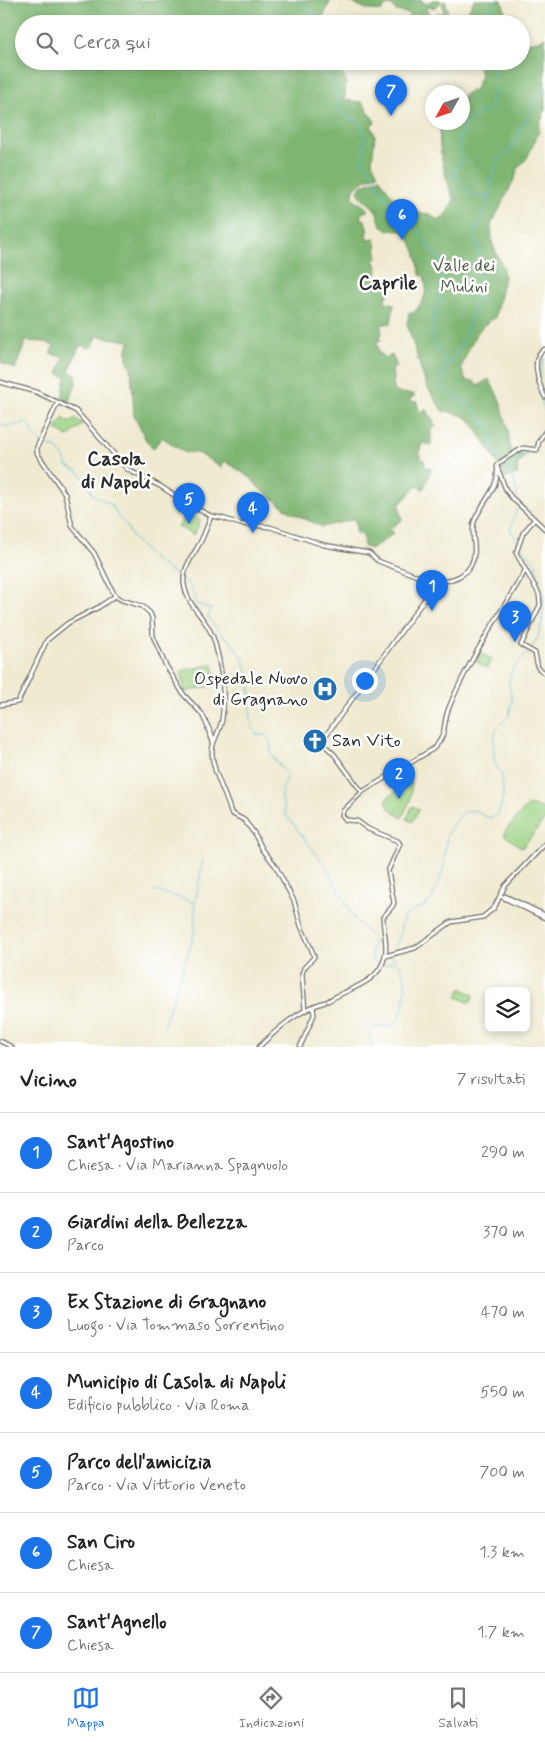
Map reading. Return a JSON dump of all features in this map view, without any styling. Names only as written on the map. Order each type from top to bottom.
[{"type":"street","points":[[545,349],[539,353],[537,362],[539,384],[545,397]]},
{"type":"street","points":[[0,382],[30,390],[78,413],[128,470],[160,486],[211,516],[240,524],[270,527],[324,545],[345,547],[371,553],[378,561],[420,577],[429,584],[430,593],[321,742],[340,762],[361,790]]},
{"type":"street","points":[[58,402],[37,447],[40,457],[55,476],[65,494],[72,526],[94,553],[115,596],[142,606],[150,613],[152,618],[152,636],[165,664],[184,696],[200,710],[214,744]]},
{"type":"street","points":[[442,582],[462,575],[472,564],[475,549],[474,522],[494,488],[497,466],[508,456],[525,448],[537,450],[539,441],[545,432]]},
{"type":"street","points":[[497,466],[506,490],[545,529]]},
{"type":"street","points":[[496,477],[501,475]]},
{"type":"street","points":[[211,516],[184,576],[184,584],[191,606],[203,617],[215,641],[222,682],[223,717],[220,731],[214,744],[212,760],[231,813],[244,820],[254,833],[292,896],[301,926],[314,957],[304,968],[302,974],[305,1010]]},
{"type":"street","points":[[534,520],[523,533],[516,553],[539,594],[540,600],[540,605],[524,637],[522,646],[537,655],[538,668],[545,673]]},
{"type":"street","points":[[259,1047],[276,1031],[305,1010],[376,974],[385,956],[383,916],[394,903],[388,871],[400,844],[398,841],[357,821],[344,819],[342,815],[343,810],[361,790],[433,749],[440,742],[443,737],[447,712],[462,680],[525,570]]},
{"type":"street","points":[[429,584],[436,583]]},
{"type":"street","points":[[0,705],[18,702],[47,640],[68,623],[99,608],[115,596]]},
{"type":"street","points":[[200,710],[214,744]]},
{"type":"street","points":[[385,956],[415,948],[446,924],[456,920],[483,917],[494,908],[505,886],[545,844]]},
{"type":"street","points":[[501,895],[544,916]]},
{"type":"street","points":[[300,1047],[314,1015],[313,1007]]},
{"type":"street","points":[[0,1042],[12,1047]]},
{"type":"green space","points":[[0,0],[331,0],[324,15],[15,15],[15,70],[339,70],[342,73],[347,83],[345,85],[345,100],[362,102],[375,122],[371,125],[375,135],[372,162],[378,174],[357,185],[353,198],[369,210],[360,214],[363,220],[365,220],[368,231],[366,231],[367,240],[375,239],[376,241],[378,257],[374,259],[377,267],[375,275],[378,284],[390,280],[387,288],[388,296],[386,296],[385,302],[394,304],[391,323],[381,325],[381,340],[377,341],[379,354],[382,354],[385,358],[392,355],[397,366],[392,368],[394,390],[398,393],[414,394],[410,401],[417,402],[419,412],[427,410],[436,427],[431,428],[431,445],[422,443],[419,453],[421,455],[420,458],[425,461],[424,466],[432,469],[423,490],[417,485],[399,505],[402,520],[389,529],[394,533],[372,549],[364,547],[363,535],[356,533],[355,519],[322,527],[289,511],[259,488],[252,479],[225,461],[221,468],[199,454],[185,453],[162,437],[153,449],[146,440],[134,416],[131,367],[127,354],[129,341],[97,336],[93,347],[89,348],[80,345],[69,371],[77,376],[70,405],[63,402],[62,398],[66,377],[58,374],[64,357],[50,354],[54,346],[44,342],[26,341],[15,369],[2,363],[0,359]]},
{"type":"green space","points":[[345,0],[422,0],[426,4],[433,0],[440,0],[441,2],[436,7],[428,7],[426,9],[430,15],[410,15],[396,11],[393,6],[386,5],[382,11],[369,10]]},
{"type":"green space","points":[[474,0],[502,0],[506,15],[469,15],[468,11]]},
{"type":"green space","points":[[445,1],[448,10],[446,15],[436,14],[444,12],[442,3]]},
{"type":"green space","name":"Valle dei Mulini","points":[[545,37],[545,111],[539,125],[539,132],[527,158],[518,168],[515,178],[491,225],[492,243],[503,267],[504,277],[495,318],[482,327],[470,346],[461,368],[466,381],[474,381],[478,386],[489,379],[500,400],[508,429],[511,457],[516,454],[527,453],[517,466],[518,474],[505,479],[503,472],[472,422],[464,416],[446,411],[443,412],[426,385],[407,324],[409,313],[414,313],[425,296],[424,276],[420,275],[416,256],[408,237],[399,230],[390,231],[384,228],[376,211],[361,197],[358,191],[361,186],[380,178],[395,198],[407,208],[422,214],[431,214],[438,221],[444,217],[454,200],[440,150],[440,130],[470,130],[470,91],[474,91],[481,75],[479,70],[530,70],[530,43]]},
{"type":"green space","points":[[63,418],[70,423],[74,418],[83,424],[68,437],[56,429]]},
{"type":"green space","points":[[188,513],[200,520],[193,535],[178,527]]},
{"type":"green space","points":[[481,653],[492,659],[487,668],[476,662]]},
{"type":"green space","points":[[213,664],[218,684],[185,692],[181,671]]},
{"type":"green space","points":[[412,782],[410,801],[402,818],[389,808],[386,800],[390,795]]},
{"type":"green space","points":[[528,805],[545,809],[545,819],[522,848],[504,835],[504,832]]},
{"type":"green space","points":[[412,806],[419,809],[412,822],[407,819]]},
{"type":"green space","points":[[461,988],[474,995],[470,1003],[457,997]]},
{"type":"waterway","points":[[298,0],[313,15]]},
{"type":"waterway","points":[[486,15],[497,0]]},
{"type":"waterway","points":[[321,70],[333,84],[337,106],[342,114],[360,123],[364,130],[362,161],[370,169],[378,186],[399,215],[409,226],[420,232],[429,247],[441,260],[443,267],[441,302],[434,310],[433,338],[436,346],[447,361]]},
{"type":"waterway","points":[[487,198],[468,192],[461,181],[453,175],[462,160],[459,145],[460,135],[465,125],[478,113],[488,110],[492,103],[495,90],[493,70]]},
{"type":"waterway","points":[[501,459],[492,448],[492,437],[483,419],[467,402],[447,392],[442,382],[448,362],[457,353],[464,339],[479,293],[480,259],[475,233],[488,201],[494,168],[499,160],[511,149],[531,109],[545,88]]},
{"type":"waterway","points":[[540,378],[545,358]]},
{"type":"waterway","points":[[538,383],[545,412]]},
{"type":"waterway","points":[[0,424],[7,427],[28,422],[39,441],[57,449],[67,466],[79,472],[88,483],[93,495],[112,505],[118,517],[127,526],[131,536],[153,559],[182,579]]},
{"type":"waterway","points":[[509,467],[529,452],[541,434],[545,423]]},
{"type":"waterway","points":[[503,462],[513,477],[518,498]]},
{"type":"waterway","points":[[517,509],[510,529],[520,546],[535,562],[543,596],[542,621],[538,637],[531,649]]},
{"type":"waterway","points":[[185,581],[192,590],[196,604],[211,609],[208,616],[212,623],[235,646],[244,661],[250,685],[252,725],[257,735],[268,737],[271,755],[287,774],[281,795],[286,815],[325,865],[355,920],[374,939],[371,955],[373,962],[385,965],[394,961]]},
{"type":"waterway","points":[[394,960],[393,952],[399,939],[404,917],[430,902],[432,898],[444,866],[447,837],[455,821],[464,813],[474,810],[483,816],[489,817],[499,813],[503,796],[502,777],[494,760],[494,737],[497,728],[509,716],[512,700],[509,685],[510,675],[515,666],[529,652]]},
{"type":"waterway","points":[[164,1025],[195,932],[195,903],[203,860]]},
{"type":"waterway","points":[[153,891],[195,903]]},
{"type":"waterway","points":[[372,1047],[369,1033],[372,1029],[377,1026],[386,1027],[393,1025],[401,1014],[405,997],[405,979],[399,964],[395,962]]},
{"type":"place","name":"Sant'Agnello","points":[[391,116]]},
{"type":"place","name":"San Ciro","points":[[402,240]]},
{"type":"place","name":"Parco dell'amicizia","points":[[189,524]]},
{"type":"place","name":"Municipio di Casola di Napoli","points":[[253,533]]},
{"type":"place","name":"Sant'Agostino","points":[[432,611]]},
{"type":"place","name":"Ex Stazione di Gragnano","points":[[515,642]]},
{"type":"place","name":"Ospedale Nuovo di Gragnano","points":[[325,689]]},
{"type":"place","name":"San Vito","points":[[315,741]]},
{"type":"place","name":"Giardini della Bellezza","points":[[399,799]]},
{"type":"district","name":"Caprile","points":[[388,283]]},
{"type":"district","name":"Casola di Napoli","points":[[116,470]]}]
